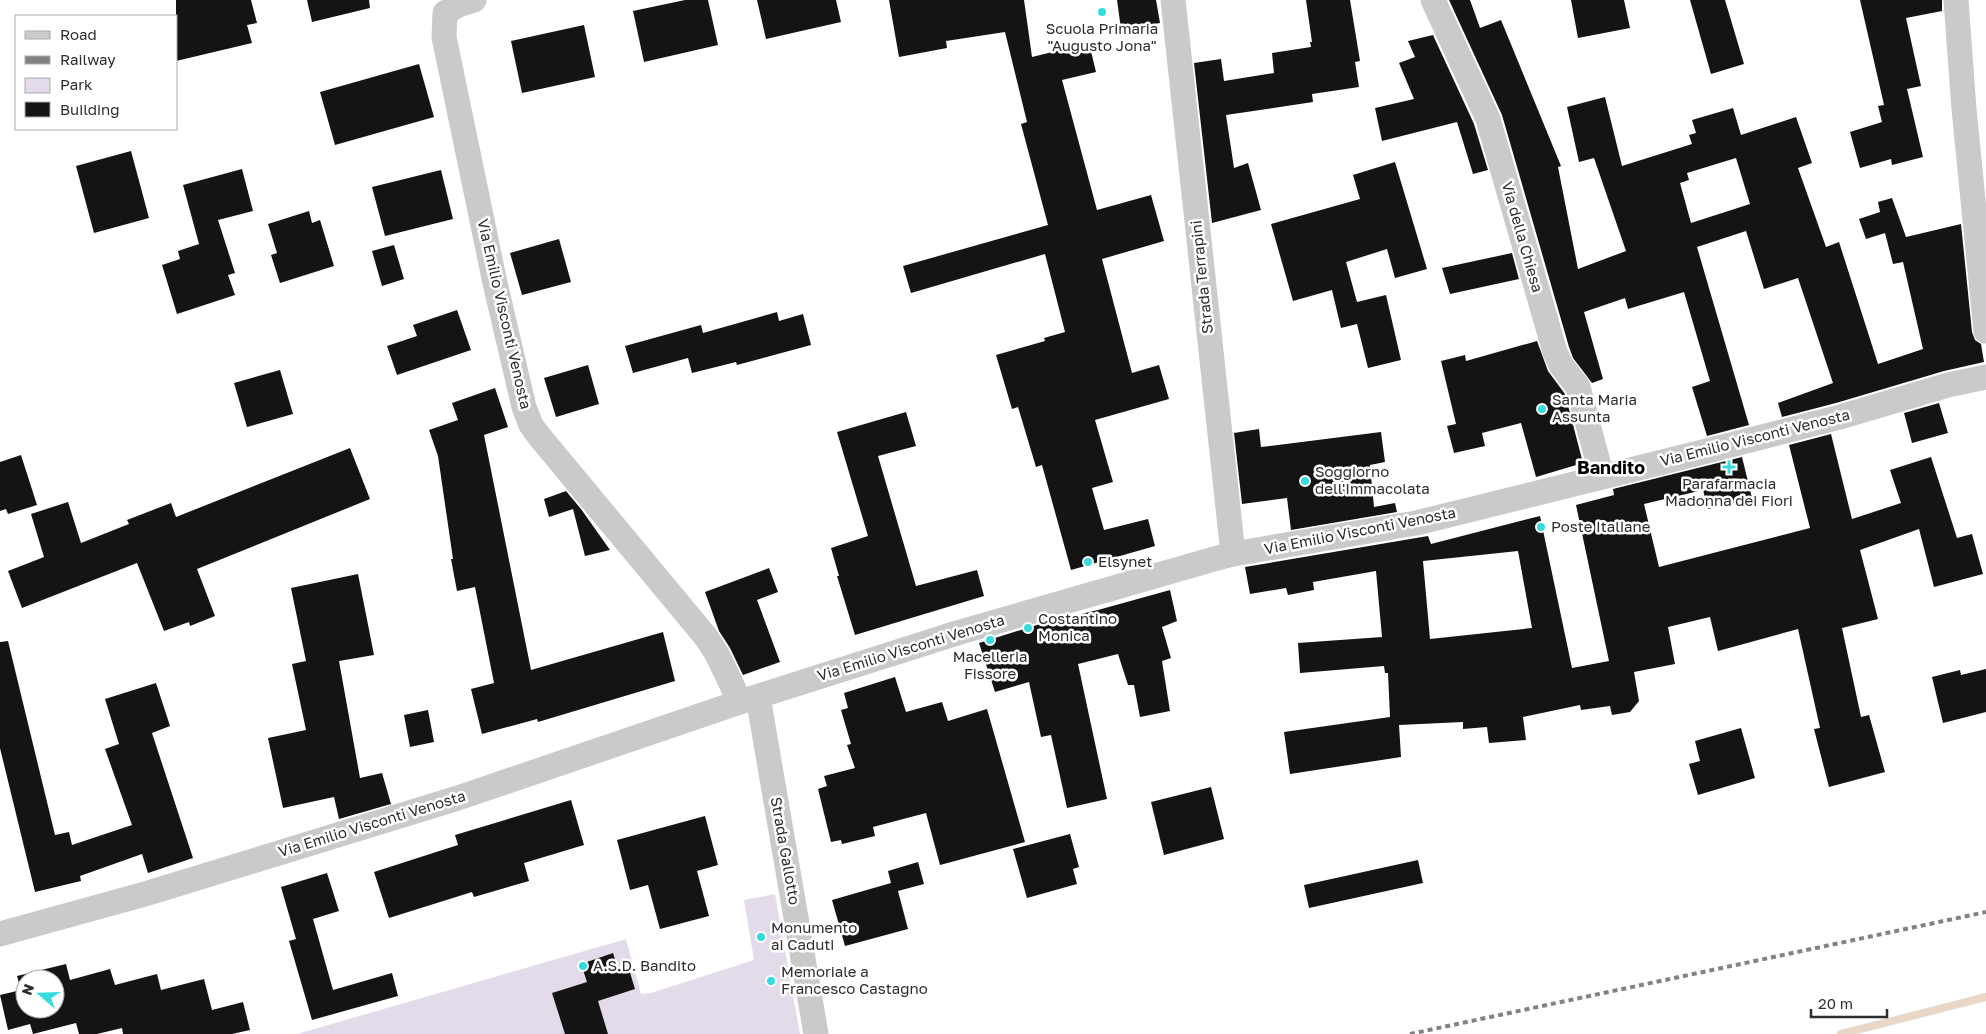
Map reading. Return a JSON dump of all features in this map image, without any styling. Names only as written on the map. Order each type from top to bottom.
[{"type":"street","name":"Via Emilio Visconti Venosta","points":[[474,0],[458,5],[445,13],[444,37],[495,283],[524,407],[531,425],[706,636],[749,700]]},
{"type":"street","name":"Strada Terrapini","points":[[1173,0],[1233,554]]},
{"type":"street","name":"Via della Chiesa","points":[[1433,0],[1488,119],[1555,352],[1561,365],[1578,387],[1602,477]]},
{"type":"street","points":[[1956,0],[1964,110],[1986,331]]},
{"type":"street","name":"Via Emilio Visconti Venosta","points":[[0,934],[145,894],[458,798],[749,700],[957,633],[1233,554],[1416,523],[1748,441],[1840,417],[1948,385],[1986,378]]},
{"type":"street","name":"Strada Gallotto","points":[[749,700],[816,1034]]},
{"type":"green space","name":"A.S.D. Bandito","points":[[775,894],[800,1034],[297,1034],[626,939],[641,994],[651,993],[754,960],[744,900]]},
{"type":"building","points":[[176,0],[251,0],[257,23],[247,25],[252,43],[178,61],[178,15],[176,15]]},
{"type":"building","points":[[307,0],[369,0],[370,8],[312,22]]},
{"type":"building","points":[[685,0],[708,0],[718,45],[644,62],[633,11]]},
{"type":"building","points":[[757,0],[836,0],[841,22],[766,39]]},
{"type":"building","points":[[889,0],[1024,0],[1032,57],[1089,43],[1096,72],[1062,80],[1097,210],[1151,195],[1164,241],[1102,259],[1132,373],[1159,365],[1169,399],[1095,420],[1113,482],[1092,488],[1104,530],[1148,519],[1155,546],[1071,570],[1042,465],[1036,467],[1018,407],[1012,409],[996,355],[1045,341],[1044,338],[1065,332],[1045,254],[911,293],[903,266],[1048,225],[1021,124],[1027,122],[1005,32],[946,41],[947,48],[899,57]]},
{"type":"building","points":[[1117,0],[1156,0],[1160,23],[1121,29]]},
{"type":"building","points":[[1306,0],[1350,0],[1360,61],[1355,62],[1359,87],[1312,94],[1313,102],[1226,115],[1234,168],[1248,163],[1261,210],[1212,223],[1194,63],[1221,59],[1224,81],[1274,73],[1272,53],[1311,47],[1310,42],[1312,42]]},
{"type":"building","points":[[1449,0],[1470,0],[1480,28],[1501,20],[1561,166],[1558,167],[1578,269],[1626,251],[1594,158],[1579,162],[1567,107],[1605,97],[1622,166],[1692,144],[1689,135],[1696,133],[1692,120],[1733,108],[1741,135],[1796,117],[1812,163],[1798,168],[1826,247],[1839,242],[1878,364],[1923,349],[1903,262],[1893,264],[1885,233],[1866,239],[1859,219],[1880,212],[1878,202],[1892,198],[1906,237],[1961,224],[1972,332],[1975,340],[1981,344],[1984,362],[1944,371],[1782,417],[1778,403],[1833,383],[1798,278],[1764,289],[1746,231],[1697,247],[1749,425],[1707,436],[1692,387],[1710,381],[1684,292],[1628,309],[1625,298],[1584,312],[1603,379],[1592,383],[1573,358],[1569,347],[1502,115]],"holes":[[[1736,158],[1750,204],[1691,223],[1680,183],[1689,180],[1687,173]]]},
{"type":"building","points":[[1571,0],[1624,0],[1630,28],[1578,38]]},
{"type":"building","points":[[1690,0],[1725,0],[1744,64],[1711,74]]},
{"type":"building","points":[[1860,0],[1942,0],[1942,11],[1906,18],[1921,86],[1907,89],[1923,157],[1892,165],[1891,159],[1860,168],[1850,132],[1882,122],[1878,106],[1884,105]]},
{"type":"building","points":[[584,25],[595,77],[522,93],[511,41]]},
{"type":"building","points":[[1433,35],[1474,124],[1488,170],[1473,174],[1457,122],[1382,141],[1375,108],[1414,99],[1399,63],[1415,57],[1408,41]]},
{"type":"building","points":[[419,64],[434,117],[335,145],[320,92]]},
{"type":"building","points":[[131,151],[149,218],[94,233],[76,166]]},
{"type":"building","points":[[1395,162],[1427,269],[1395,278],[1387,249],[1346,262],[1357,302],[1386,295],[1401,360],[1368,368],[1357,324],[1341,328],[1332,290],[1293,301],[1271,224],[1360,199],[1353,175]]},
{"type":"building","points":[[242,169],[253,211],[218,220],[235,273],[228,275],[235,295],[177,314],[162,265],[180,259],[178,251],[199,244],[183,185]]},
{"type":"building","points":[[441,170],[453,219],[385,236],[372,187]]},
{"type":"building","points":[[309,211],[312,223],[320,220],[334,266],[280,283],[271,255],[277,253],[268,224]]},
{"type":"building","points":[[559,239],[571,282],[522,295],[510,253]]},
{"type":"building","points":[[394,245],[404,279],[382,286],[372,251]]},
{"type":"building","points":[[1512,253],[1519,279],[1450,294],[1442,268]]},
{"type":"building","points":[[457,310],[471,350],[397,375],[387,346],[417,336],[413,325]]},
{"type":"building","points":[[777,312],[779,321],[803,314],[811,345],[737,365],[736,362],[692,373],[688,358],[633,373],[625,346],[701,325],[703,333]]},
{"type":"building","name":"Santa Maria Assunta","points":[[1537,341],[1548,371],[1565,394],[1583,463],[1536,477],[1521,423],[1482,433],[1485,446],[1454,453],[1447,426],[1456,424],[1441,361],[1465,355],[1466,361]]},
{"type":"building","points":[[588,365],[599,404],[556,417],[544,378]]},
{"type":"building","points":[[280,370],[293,414],[247,427],[234,383]]},
{"type":"building","points":[[495,388],[508,427],[484,435],[531,670],[663,632],[675,681],[538,722],[537,719],[482,734],[471,689],[494,683],[475,587],[457,591],[438,456],[429,430],[458,420],[452,403]]},
{"type":"building","points":[[1939,403],[1948,433],[1912,443],[1904,413]]},
{"type":"building","points":[[906,412],[916,446],[878,456],[916,586],[977,570],[984,596],[855,635],[837,576],[839,576],[831,548],[868,536],[837,432]]},
{"type":"building","name":"Soggiorno dell'Immacolata","points":[[1259,429],[1261,447],[1381,432],[1385,462],[1370,465],[1374,507],[1395,503],[1397,512],[1291,530],[1287,498],[1242,504],[1234,433]]},
{"type":"building","points":[[1831,434],[1852,519],[1901,503],[1890,470],[1931,457],[1957,538],[1972,534],[1983,574],[1934,587],[1919,529],[1860,550],[1878,619],[1842,628],[1861,717],[1869,715],[1885,772],[1829,787],[1814,729],[1820,728],[1798,629],[1718,651],[1710,617],[1668,627],[1675,664],[1634,672],[1639,701],[1630,712],[1612,715],[1610,706],[1581,710],[1580,705],[1523,717],[1526,740],[1489,743],[1487,727],[1463,729],[1463,722],[1399,725],[1401,757],[1290,774],[1284,732],[1390,717],[1388,673],[1385,673],[1384,666],[1300,673],[1298,643],[1382,637],[1376,571],[1313,582],[1314,590],[1288,595],[1286,588],[1250,594],[1245,567],[1428,536],[1431,544],[1540,516],[1572,668],[1609,661],[1576,505],[1614,495],[1613,489],[1742,457],[1752,498],[1708,509],[1703,490],[1644,504],[1659,567],[1810,528],[1789,445]],"holes":[[[1518,551],[1532,628],[1430,639],[1423,561]]]},
{"type":"building","points":[[350,448],[370,499],[197,569],[215,616],[190,626],[189,622],[164,631],[137,563],[22,608],[8,571],[44,557],[31,514],[68,502],[81,543],[129,524],[127,520],[171,503],[176,517]]},
{"type":"building","points":[[21,455],[37,505],[8,514],[6,509],[0,511],[0,462]]},
{"type":"building","points":[[566,491],[610,550],[585,556],[573,509],[549,517],[544,499]]},
{"type":"building","points":[[769,568],[778,592],[757,600],[780,662],[743,675],[730,648],[719,631],[705,592]]},
{"type":"building","points":[[358,574],[374,655],[339,661],[360,778],[382,773],[391,804],[339,819],[334,797],[283,808],[268,738],[306,730],[292,664],[306,661],[291,588]]},
{"type":"building","points":[[1170,590],[1177,621],[1162,627],[1171,658],[1162,661],[1170,711],[1140,717],[1134,685],[1128,685],[1118,654],[1078,664],[1107,799],[1067,808],[1051,735],[1041,737],[1029,682],[995,692],[979,643],[1040,624]]},
{"type":"building","points":[[8,641],[55,835],[69,832],[72,845],[132,825],[105,749],[119,744],[105,699],[156,683],[170,726],[152,733],[193,858],[148,873],[142,854],[80,876],[81,881],[35,892],[0,748],[0,642]]},
{"type":"building","points":[[1986,669],[1986,712],[1943,723],[1932,677],[1960,670],[1961,675]]},
{"type":"building","points":[[895,677],[906,712],[942,702],[948,721],[987,709],[1025,842],[940,865],[926,813],[873,827],[875,836],[842,844],[841,840],[831,842],[818,789],[827,786],[824,776],[855,768],[847,745],[851,744],[841,710],[848,708],[844,693]]},
{"type":"building","points":[[428,710],[434,742],[410,747],[404,715]]},
{"type":"building","points":[[1741,728],[1755,778],[1698,795],[1689,764],[1700,761],[1695,741]]},
{"type":"building","points":[[1211,787],[1224,839],[1164,855],[1151,802]]},
{"type":"building","points":[[571,800],[584,845],[524,863],[529,881],[474,897],[472,892],[389,918],[374,872],[458,845],[455,835]]},
{"type":"building","points":[[705,816],[718,865],[697,871],[709,916],[660,929],[648,885],[630,890],[617,840]]},
{"type":"building","points":[[1070,834],[1079,867],[1073,869],[1077,884],[1027,898],[1013,849]]},
{"type":"building","points":[[1418,860],[1423,883],[1309,908],[1304,885]]},
{"type":"building","points":[[918,862],[924,884],[898,891],[908,929],[845,946],[832,900],[891,883],[888,871]]},
{"type":"building","points":[[327,873],[339,911],[313,919],[333,990],[392,973],[398,996],[312,1020],[289,941],[296,939],[281,887]]},
{"type":"building","points":[[613,953],[618,969],[628,966],[635,989],[598,1001],[608,1034],[565,1034],[552,993],[587,982],[581,964]]},
{"type":"building","points":[[66,964],[70,980],[110,969],[115,985],[157,974],[161,990],[204,979],[212,1010],[243,1002],[250,1030],[232,1034],[123,1034],[122,1028],[97,1034],[79,1034],[76,1023],[33,1034],[30,1024],[8,1030],[0,995],[15,991],[15,1019],[65,1019],[65,969],[46,969]]},
{"type":"waterway","points":[[1841,1034],[1986,997]]},
{"type":"railway","points":[[1410,1034],[1986,912]]},
{"type":"place","name":"Scuola Primaria \"Augusto Jona\"","points":[[1102,12]]},
{"type":"place","name":"Santa Maria Assunta","points":[[1542,409]]},
{"type":"place","name":"Parafarmacia Madonna dei Fiori","points":[[1729,467]]},
{"type":"place","name":"Soggiorno dell'Immacolata","points":[[1305,481]]},
{"type":"place","name":"Poste Italiane","points":[[1541,527]]},
{"type":"place","name":"Elsynet","points":[[1088,562]]},
{"type":"place","name":"Costantino Monica","points":[[1028,628]]},
{"type":"place","name":"Macelleria Fissore","points":[[990,640]]},
{"type":"place","name":"Monumento ai Caduti","points":[[761,937]]},
{"type":"place","name":"A.S.D. Bandito","points":[[583,966]]},
{"type":"place","name":"Memoriale a Francesco Castagno","points":[[771,981]]},
{"type":"district","name":"Bandito","points":[[1611,468]]}]
